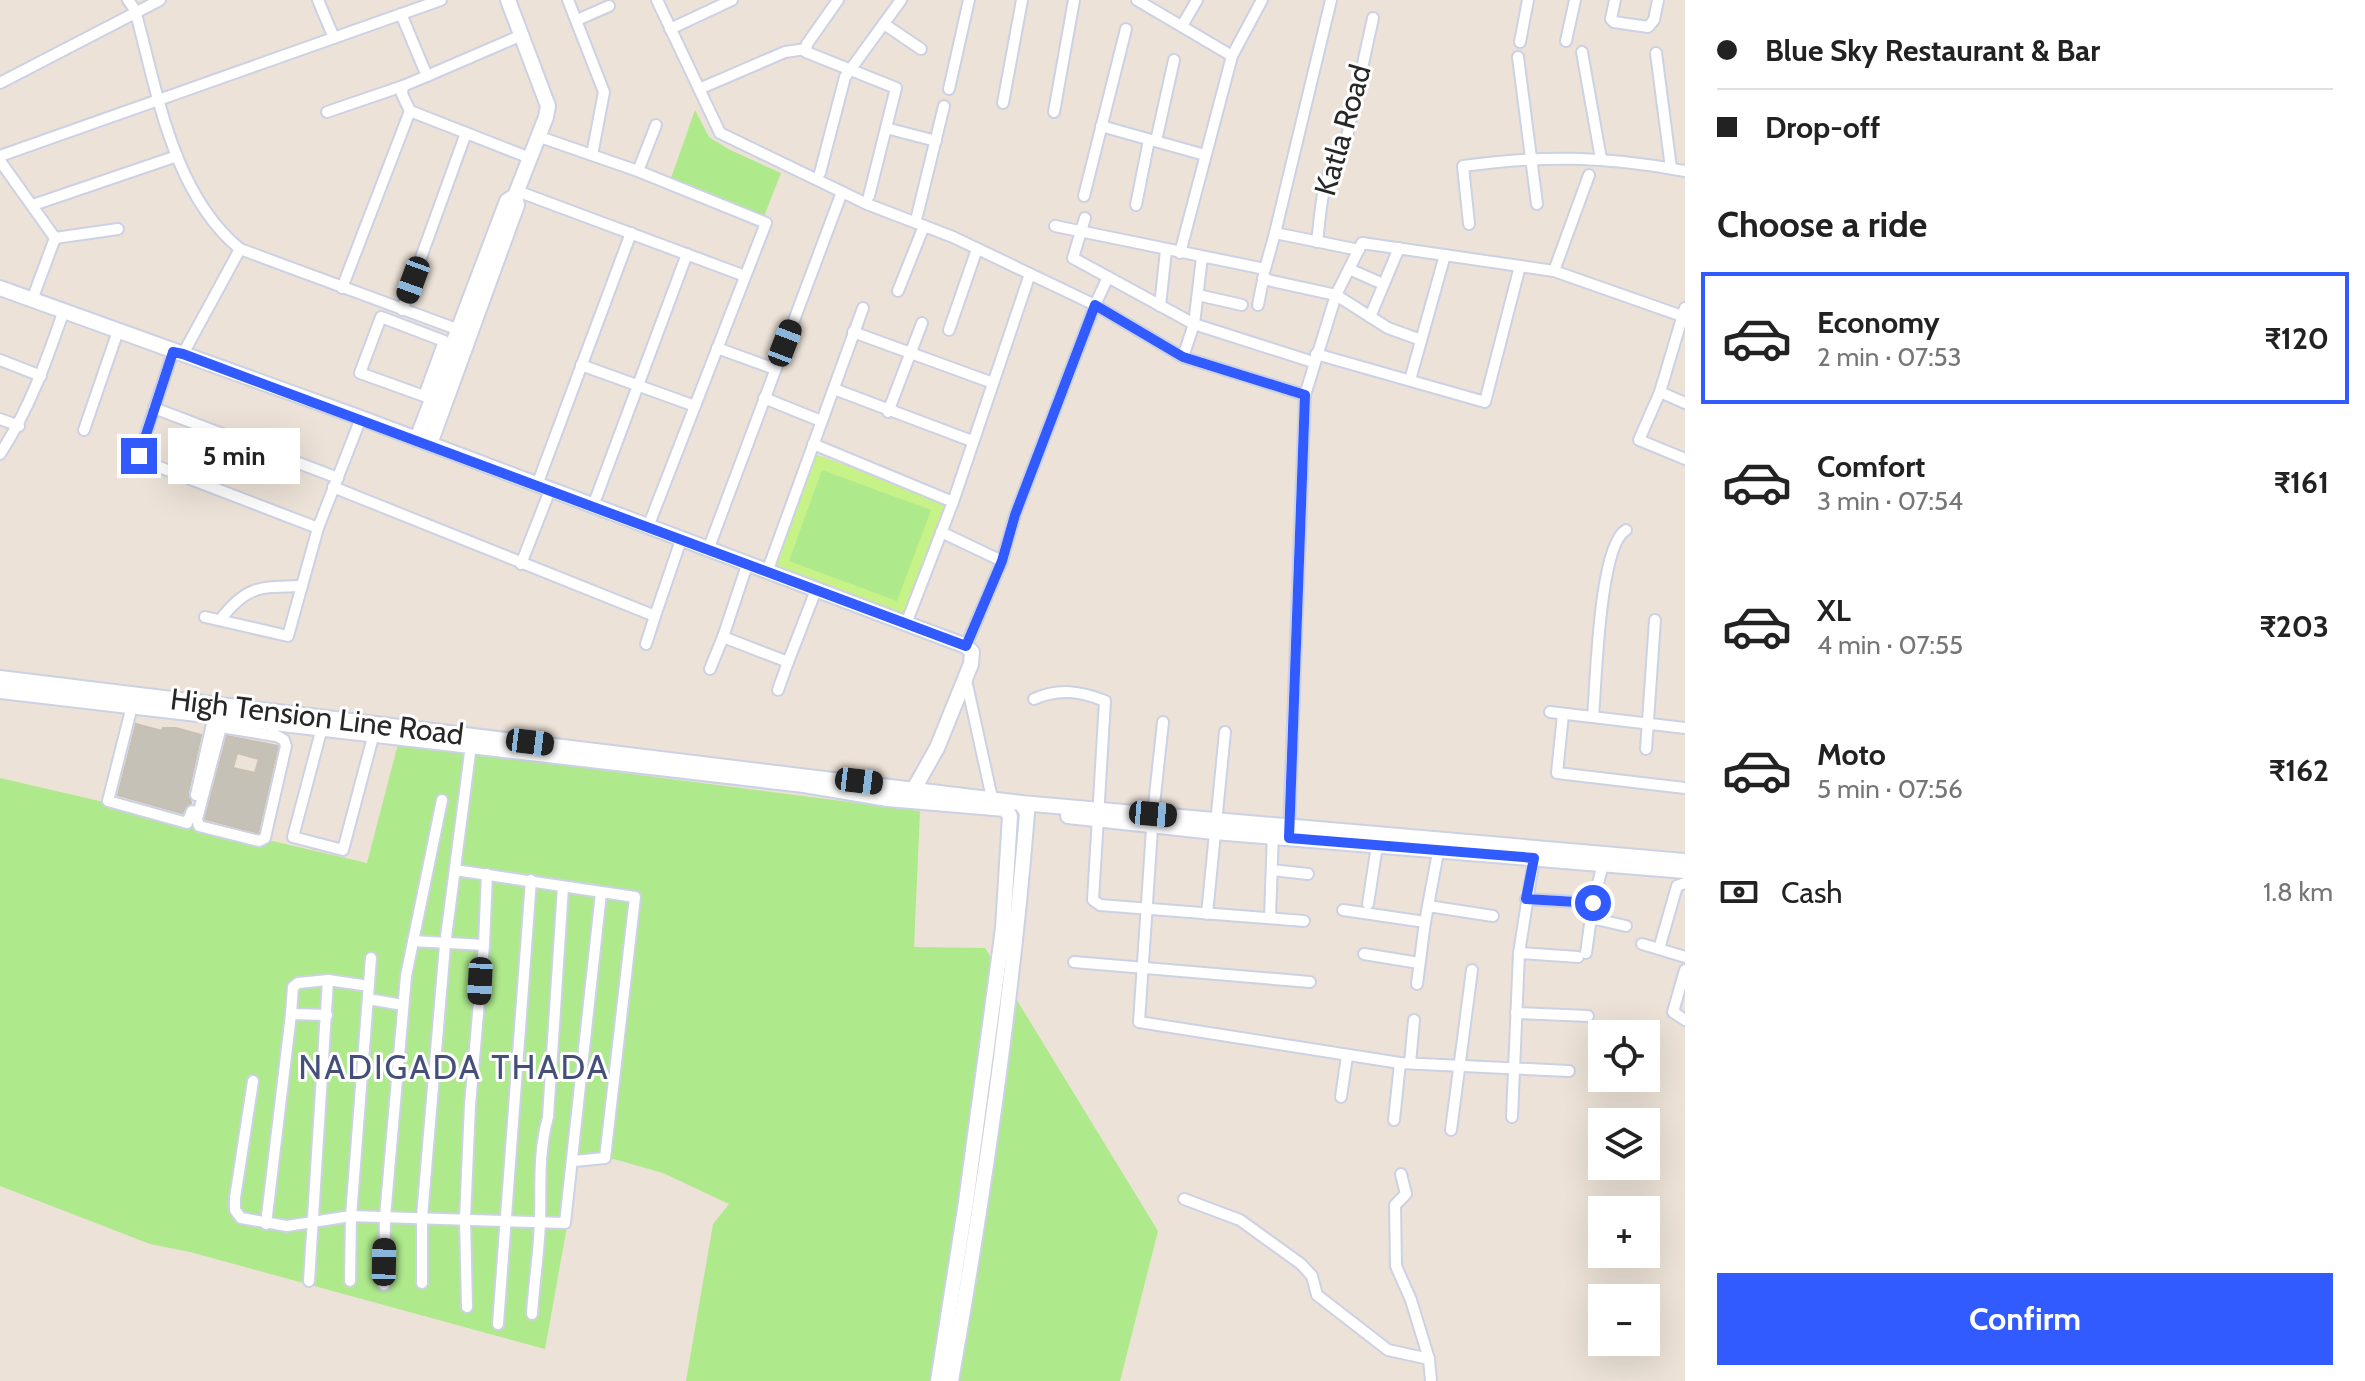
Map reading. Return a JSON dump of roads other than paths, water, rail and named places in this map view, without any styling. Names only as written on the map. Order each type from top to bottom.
[{"type":"main road","points":[[423,442],[445,368],[464,332],[507,201],[516,193],[540,137],[548,106],[508,0]]},
{"type":"main road","points":[[0,288],[361,418],[966,646],[973,659],[937,748],[913,796],[1005,809],[1010,816],[1003,928],[974,1203],[951,1381]]},
{"type":"main road","name":"High Tension Line Road","points":[[0,678],[323,723],[913,796],[992,798],[1024,808],[1153,820]]},
{"type":"main road","name":"High Tension Line Road","points":[[0,691],[214,715],[231,722],[275,729],[323,723],[471,745],[681,765]]},
{"type":"main road","points":[[938,1381],[974,1203],[1014,954],[1024,808]]},
{"type":"main road","points":[[1153,820],[1605,859],[1685,861]]},
{"type":"main road","points":[[1605,859],[1685,871]]},
{"type":"street","points":[[128,0],[135,10],[177,156],[196,195],[230,241],[240,249],[464,332]]},
{"type":"street","points":[[0,83],[135,10],[160,0]]},
{"type":"street","points":[[318,0],[334,38]]},
{"type":"street","points":[[55,238],[0,159],[441,0]]},
{"type":"street","points":[[568,0],[604,92],[592,155]]},
{"type":"street","points":[[657,0],[720,133],[842,192],[977,249],[1095,305],[1183,357],[1305,395]]},
{"type":"street","points":[[670,29],[732,0]]},
{"type":"street","points":[[699,89],[757,63],[806,49],[838,0]]},
{"type":"street","points":[[820,173],[849,70],[901,0]]},
{"type":"street","points":[[949,89],[969,0]]},
{"type":"street","points":[[1003,103],[1022,0]]},
{"type":"street","points":[[1054,112],[1074,0]]},
{"type":"street","points":[[1137,0],[1232,56]]},
{"type":"street","points":[[1182,26],[1197,0]]},
{"type":"street","points":[[1180,253],[1232,56],[1262,0]]},
{"type":"street","points":[[1258,305],[1331,0]]},
{"type":"street","points":[[1520,42],[1528,0]]},
{"type":"street","points":[[1566,41],[1575,0]]},
{"type":"street","points":[[1615,0],[1611,15],[1614,22],[1648,27],[1653,25],[1658,0]]},
{"type":"street","points":[[577,20],[609,6]]},
{"type":"street","points":[[401,14],[427,76]]},
{"type":"street","name":"Katla Road","points":[[1317,242],[1326,175],[1346,142],[1373,18]]},
{"type":"street","points":[[884,24],[921,49]]},
{"type":"street","points":[[1084,196],[1126,29]]},
{"type":"street","points":[[327,112],[403,86],[522,35]]},
{"type":"street","points":[[806,49],[810,56],[896,88],[869,196]]},
{"type":"street","points":[[1582,52],[1601,159]]},
{"type":"street","points":[[1656,53],[1671,168]]},
{"type":"street","points":[[1518,57],[1537,204]]},
{"type":"street","points":[[1136,205],[1174,60]]},
{"type":"street","points":[[403,86],[402,94],[410,111],[530,158]]},
{"type":"street","points":[[917,216],[944,106]]},
{"type":"street","points":[[342,288],[410,111]]},
{"type":"street","points":[[638,171],[656,125]]},
{"type":"street","points":[[1101,126],[1205,155]]},
{"type":"street","points":[[886,128],[936,141]]},
{"type":"street","points":[[402,310],[466,133]]},
{"type":"street","points":[[540,137],[638,171],[766,223],[648,527]]},
{"type":"street","points":[[33,205],[177,156]]},
{"type":"street","points":[[1469,224],[1463,166],[1529,157],[1601,159],[1685,171]]},
{"type":"street","points":[[1554,271],[1589,175]]},
{"type":"street","points":[[708,550],[842,192]]},
{"type":"street","points":[[516,193],[745,276]]},
{"type":"street","points":[[1085,218],[1073,258],[1194,324],[1485,402],[1520,266]]},
{"type":"street","points":[[898,291],[924,226]]},
{"type":"street","points":[[1055,226],[1202,257],[1336,295],[1388,328],[1421,340]]},
{"type":"street","points":[[55,238],[118,229]]},
{"type":"street","points":[[521,564],[581,365],[631,233]]},
{"type":"street","points":[[1275,233],[1359,250]]},
{"type":"street","points":[[32,300],[55,238]]},
{"type":"street","points":[[1270,918],[1272,870],[1281,831],[1305,395],[1336,295],[1362,243],[1554,271],[1683,312],[1660,392],[1639,440],[1685,459]]},
{"type":"street","points":[[1370,317],[1399,248]]},
{"type":"street","points":[[240,249],[178,353],[154,408],[140,452],[141,460],[318,528]]},
{"type":"street","points":[[949,330],[977,249]]},
{"type":"street","points":[[1160,306],[1166,250]]},
{"type":"street","points":[[593,506],[687,254]]},
{"type":"street","points":[[1410,380],[1445,255]]},
{"type":"street","points":[[1183,357],[1194,324],[1202,257]]},
{"type":"street","points":[[1349,269],[1383,284]]},
{"type":"street","points":[[906,624],[953,502],[1030,274]]},
{"type":"street","points":[[966,646],[1002,561],[1015,515],[1108,277]]},
{"type":"street","points":[[1198,295],[1242,305]]},
{"type":"street","points":[[767,572],[863,308]]},
{"type":"street","points":[[0,454],[19,426],[63,313]]},
{"type":"street","points":[[381,317],[444,341],[445,368],[422,396],[359,372],[381,317]]},
{"type":"street","points":[[888,412],[922,323]]},
{"type":"street","points":[[84,430],[118,331]]},
{"type":"street","points":[[853,332],[993,383]]},
{"type":"street","points":[[717,348],[775,369]]},
{"type":"street","points":[[0,360],[41,376]]},
{"type":"street","points":[[581,365],[695,406]]},
{"type":"street","points":[[834,389],[888,412],[972,441]]},
{"type":"street","points":[[1660,392],[1685,403]]},
{"type":"street","points":[[764,398],[821,421]]},
{"type":"street","points":[[154,408],[521,564],[655,616]]},
{"type":"street","points":[[205,617],[288,636],[318,528],[361,418]]},
{"type":"street","points":[[0,419],[19,426]]},
{"type":"street","points":[[813,444],[953,502]]},
{"type":"street","points":[[1593,717],[1603,594],[1615,540],[1626,530]]},
{"type":"street","points":[[941,532],[1002,561]]},
{"type":"street","points":[[646,644],[681,540]]},
{"type":"street","points":[[710,669],[747,565]]},
{"type":"street","points":[[220,620],[234,602],[251,589],[302,586]]},
{"type":"street","points":[[778,690],[816,590]]},
{"type":"street","points":[[1646,749],[1655,620]]},
{"type":"street","points":[[723,637],[788,662]]},
{"type":"street","points":[[965,678],[992,798]]},
{"type":"street","points":[[1034,699],[1065,691],[1105,701],[1093,900],[1100,905],[1148,910],[1304,921]]},
{"type":"street","points":[[132,706],[107,799],[111,803],[187,823],[214,715]]},
{"type":"street","points":[[1550,712],[1685,728]]},
{"type":"street","points":[[1563,714],[1557,773],[1685,788]]},
{"type":"street","points":[[231,722],[220,728],[196,822],[202,827],[259,841],[266,836],[286,746],[275,729]]},
{"type":"street","points":[[1163,722],[1139,1022],[1405,1063],[1569,1071]]},
{"type":"street","points":[[323,723],[293,837],[343,850],[374,733]]},
{"type":"street","points":[[1207,914],[1225,732]]},
{"type":"street","points":[[422,1283],[422,1217],[445,945],[471,745]]},
{"type":"street","points":[[384,1285],[385,1217],[406,976],[442,800]]},
{"type":"street","points":[[1368,904],[1378,840]]},
{"type":"street","points":[[1417,984],[1440,845]]},
{"type":"street","points":[[1512,1117],[1519,953],[1535,853]]},
{"type":"street","points":[[1519,953],[1582,955],[1605,859]]},
{"type":"street","points":[[455,870],[635,897],[605,1158],[574,1161]]},
{"type":"street","points":[[1272,870],[1308,874]]},
{"type":"street","points":[[467,1307],[465,1219],[470,1105],[487,874]]},
{"type":"street","points":[[498,1324],[531,880]]},
{"type":"street","points":[[1659,949],[1677,886],[1685,883]]},
{"type":"street","points":[[532,1314],[540,1222],[538,1175],[541,1141],[548,1117],[563,887]]},
{"type":"street","points":[[253,1081],[235,1210],[249,1221],[287,1226],[351,1216],[560,1224],[567,1221],[601,893]]},
{"type":"street","points":[[1526,899],[1593,903]]},
{"type":"street","points":[[1428,906],[1493,916]]},
{"type":"street","points":[[1343,910],[1425,922]]},
{"type":"street","points":[[1591,918],[1626,926]]},
{"type":"street","points":[[413,941],[484,945]]},
{"type":"street","points":[[1642,944],[1685,957]]},
{"type":"street","points":[[1364,954],[1419,963]]},
{"type":"street","points":[[350,1281],[351,1216],[371,958]]},
{"type":"street","points":[[1074,962],[1310,982]]},
{"type":"street","points":[[1451,1130],[1472,970]]},
{"type":"street","points":[[1685,970],[1673,1012],[1685,1020]]},
{"type":"street","points":[[266,1224],[293,987],[298,983],[328,980],[369,986]]},
{"type":"street","points":[[309,1281],[328,980]]},
{"type":"street","points":[[368,999],[403,1005]]},
{"type":"street","points":[[1516,1013],[1588,1016]]},
{"type":"street","points":[[291,1014],[327,1015]]},
{"type":"street","points":[[1394,1120],[1414,1020]]},
{"type":"street","points":[[1341,1097],[1347,1056]]},
{"type":"street","points":[[1401,1174],[1406,1194],[1395,1205],[1396,1266],[1411,1300],[1429,1359],[1431,1381]]},
{"type":"street","points":[[1184,1199],[1240,1220],[1289,1255],[1312,1276],[1317,1295],[1388,1350],[1429,1359]]},
{"type":"district","name":"NADIGADA THADA","points":[[454,1067]]}]
